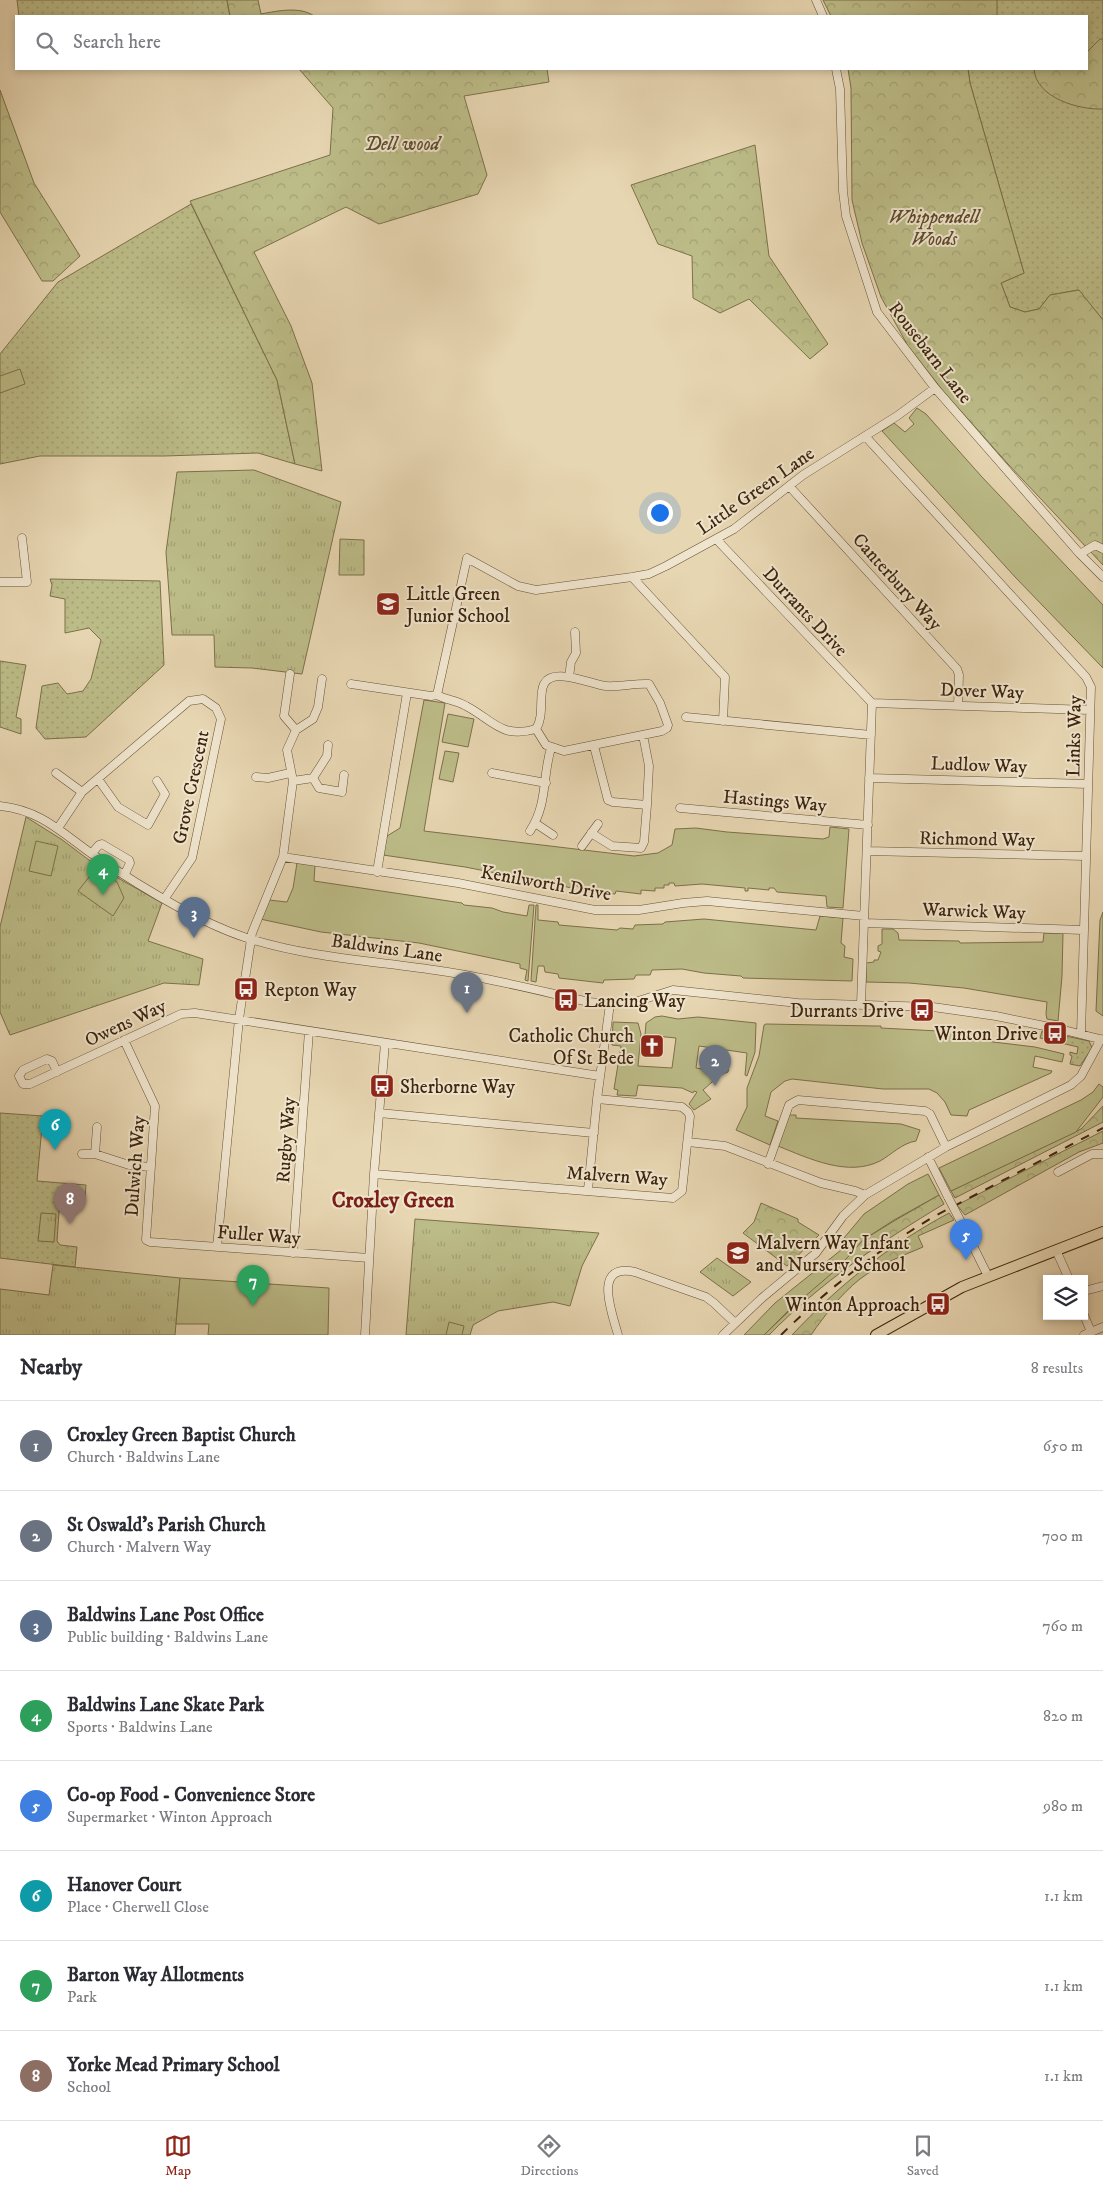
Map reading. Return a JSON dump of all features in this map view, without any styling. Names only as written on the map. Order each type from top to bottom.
[{"type":"main road","points":[[876,1335],[949,1294],[988,1276],[1103,1232]]},
{"type":"street","points":[[816,0],[823,15]]},
{"type":"street","name":"Rousebarn Lane","points":[[836,70],[840,89],[843,191],[846,216],[877,312],[935,388],[1080,554],[1103,577]]},
{"type":"street","name":"Little Green Lane","points":[[437,695],[468,558],[510,582],[527,589],[544,589],[584,582],[632,578],[655,571],[717,540],[790,487],[802,475],[897,416],[935,388]]},
{"type":"street","name":"Links Way","points":[[865,436],[1086,677],[1091,687],[1081,1034]]},
{"type":"street","name":"Canterbury Way","points":[[790,487],[957,669],[959,675],[958,706]]},
{"type":"street","points":[[0,582],[27,582],[22,538]]},
{"type":"street","name":"Durrants Drive","points":[[717,540],[872,703]]},
{"type":"street","points":[[1080,554],[1095,545],[1103,549]]},
{"type":"street","points":[[632,578],[725,677],[723,721]]},
{"type":"street","points":[[569,677],[571,662],[576,653],[575,632]]},
{"type":"street","points":[[290,674],[284,716],[296,730]]},
{"type":"street","points":[[569,677],[604,686],[649,684],[667,720],[667,728],[662,731],[594,746],[564,751],[552,748],[541,739],[536,729],[542,707],[544,684],[550,679],[569,677]]},
{"type":"street","points":[[217,1247],[240,1020],[251,938],[283,857],[292,777],[287,750],[296,730],[312,719],[318,707],[322,679]]},
{"type":"street","points":[[351,684],[430,696],[437,695],[468,707],[502,730],[514,732],[536,729]]},
{"type":"street","points":[[377,872],[407,693]]},
{"type":"street","name":"Grove Crescent","points":[[58,828],[82,792],[189,701],[203,700],[216,708],[221,719],[192,858],[165,898]]},
{"type":"street","points":[[861,1004],[872,703]]},
{"type":"street","name":"Dover Way","points":[[872,703],[1090,710]]},
{"type":"street","points":[[686,717],[871,735]]},
{"type":"street","points":[[591,833],[612,846],[640,848],[644,842],[649,766],[643,735]]},
{"type":"street","points":[[313,778],[327,756],[328,745]]},
{"type":"street","points":[[594,746],[608,800],[647,805]]},
{"type":"street","points":[[530,831],[542,808],[547,762],[552,748]]},
{"type":"street","points":[[56,773],[82,792]]},
{"type":"street","points":[[492,773],[546,784]]},
{"type":"street","points":[[313,778],[319,788],[342,792],[344,775]]},
{"type":"street","points":[[256,777],[313,778]]},
{"type":"street","name":"Ludlow Way","points":[[869,778],[1088,784]]},
{"type":"street","points":[[98,779],[118,807],[148,825],[165,794],[157,781]]},
{"type":"street","name":"Baldwins Lane","points":[[0,806],[30,812],[58,828],[125,874],[219,927],[251,938],[302,951],[443,971],[589,1002],[610,1004],[635,1002],[673,990],[798,1003],[861,1004],[961,1010],[1102,1040]]},
{"type":"street","name":"Hastings Way","points":[[680,808],[868,825]]},
{"type":"street","points":[[534,823],[553,835]]},
{"type":"street","points":[[582,846],[598,824]]},
{"type":"street","points":[[92,853],[98,845],[102,844],[129,860],[130,863],[125,874]]},
{"type":"street","name":"Richmond Way","points":[[867,851],[1086,856]]},
{"type":"street","name":"Kenilworth Drive","points":[[283,857],[458,883],[596,910],[639,910],[683,902],[707,901],[864,920]]},
{"type":"street","name":"Warwick Way","points":[[864,920],[1083,930]]},
{"type":"street","points":[[588,1190],[597,1098],[610,1004]]},
{"type":"street","name":"Owens Way","points":[[57,1072],[52,1061],[48,1059],[23,1070],[19,1076],[22,1083],[27,1085],[57,1072],[181,1014],[195,1013],[240,1020]]},
{"type":"street","points":[[240,1020],[600,1076]]},
{"type":"street","name":"Rugby Way","points":[[293,1253],[309,1031]]},
{"type":"street","name":"Dulwich Way","points":[[124,1040],[155,1106],[146,1240]]},
{"type":"street","points":[[723,1335],[816,1253],[843,1216],[865,1195],[946,1147],[1071,1085],[1081,1076],[1102,1040]]},
{"type":"street","points":[[366,1335],[374,1174],[385,1043]]},
{"type":"street","name":"Malvern Way","points":[[374,1174],[673,1198],[682,1191],[690,1116],[682,1107],[597,1098]]},
{"type":"street","points":[[768,1164],[789,1105],[798,1100],[925,1111],[930,1114],[946,1147]]},
{"type":"street","points":[[379,1113],[594,1133]]},
{"type":"street","points":[[95,1154],[97,1126]]},
{"type":"street","points":[[688,1142],[725,1146],[821,1183],[865,1195]]},
{"type":"street","points":[[82,1154],[95,1154],[129,1165],[150,1167]]},
{"type":"street","points":[[1058,1172],[1092,1154],[1103,1154]]},
{"type":"street","points":[[928,1157],[988,1276]]},
{"type":"street","name":"Fuller Way","points":[[146,1240],[150,1242],[369,1258]]},
{"type":"street","points":[[1056,1250],[1067,1275]]},
{"type":"street","points":[[618,1335],[607,1295],[607,1287],[614,1275],[626,1270],[706,1297],[735,1323]]},
{"type":"street","points":[[1088,1290],[1103,1286]]},
{"type":"street","points":[[1085,1320],[1088,1334],[1103,1327]]},
{"type":"green space","points":[[17,0],[227,0],[230,15],[19,15]]},
{"type":"green space","points":[[227,0],[258,0],[261,14],[295,10],[312,15],[230,15]]},
{"type":"green space","points":[[823,0],[997,0],[997,15],[830,15]]},
{"type":"green space","points":[[977,0],[1103,0],[1103,320],[1078,290],[1050,295],[1039,309],[1025,312],[1010,307],[1001,283],[1024,273],[970,83],[968,70],[1088,70],[1088,15],[974,15]]},
{"type":"green space","points":[[1100,39],[1103,39],[1103,109],[1082,107],[1050,95],[1042,88],[1034,70],[1088,70],[1088,51]]},
{"type":"green space","name":"Dell wood","points":[[300,70],[547,70],[549,82],[464,96],[487,175],[478,194],[379,224],[346,207],[254,252],[291,326],[312,383],[322,471],[295,464],[277,380],[190,201],[330,155],[333,108]]},
{"type":"green space","name":"Whippendell Woods","points":[[848,70],[968,70],[970,83],[1024,273],[1001,283],[1010,307],[1025,312],[1039,309],[1050,295],[1079,290],[1103,320],[1103,565],[1008,464],[944,392],[908,346],[881,297],[862,243],[852,200],[851,88]]},
{"type":"green space","points":[[0,90],[34,183],[80,256],[53,281],[42,281],[0,212]]},
{"type":"green space","points":[[755,145],[769,256],[828,344],[810,359],[749,299],[720,313],[693,298],[692,256],[658,244],[631,185]]},
{"type":"green space","points":[[191,204],[277,380],[295,464],[258,453],[164,456],[40,456],[0,464],[0,354],[58,282]]},
{"type":"green space","points":[[20,369],[25,384],[0,393],[0,376]]},
{"type":"green space","points":[[917,408],[926,414],[982,477],[1103,605],[1103,668],[1016,578],[882,431],[894,423],[905,432],[914,424],[909,418]]},
{"type":"green space","points":[[254,470],[341,502],[302,674],[252,668],[215,667],[214,635],[172,635],[166,552],[177,472]]},
{"type":"green space","points":[[340,539],[364,540],[364,575],[339,575]]},
{"type":"green space","points":[[50,579],[160,581],[164,665],[86,737],[45,739],[36,728],[42,686],[58,683],[67,694],[83,691],[91,679],[101,640],[89,628],[65,633],[65,599],[50,596],[52,585]]},
{"type":"green space","points":[[0,661],[26,665],[16,717],[21,719],[21,734],[0,727]]},
{"type":"green space","points":[[424,700],[445,703],[424,831],[634,856],[658,853],[672,845],[675,829],[696,828],[823,839],[829,837],[830,827],[849,829],[843,908],[827,907],[826,896],[777,892],[774,888],[769,888],[769,890],[748,888],[748,891],[745,891],[745,888],[702,884],[675,886],[674,883],[669,883],[669,885],[664,885],[664,888],[655,888],[655,891],[641,890],[641,894],[616,891],[615,894],[580,891],[578,886],[571,885],[571,888],[465,867],[383,855],[387,836],[400,828]]},
{"type":"green space","points":[[448,714],[474,719],[468,747],[442,742]]},
{"type":"green space","points":[[445,751],[459,753],[453,782],[439,779]]},
{"type":"green space","points":[[26,817],[61,839],[97,866],[162,903],[148,941],[203,959],[199,985],[164,983],[10,1035],[0,1012],[0,927]]},
{"type":"green space","points":[[36,841],[58,846],[51,876],[29,871]]},
{"type":"green space","points":[[297,863],[315,865],[314,881],[462,903],[464,905],[492,908],[527,916],[529,905],[534,905],[528,981],[525,980],[527,970],[520,968],[520,964],[419,943],[321,932],[260,919],[269,900],[287,902],[293,888]]},
{"type":"green space","points":[[97,870],[117,882],[124,898],[113,916],[78,891],[93,872]]},
{"type":"green space","points":[[536,905],[538,905],[538,920],[558,922],[559,925],[617,930],[620,928],[633,929],[635,925],[704,919],[816,930],[820,916],[843,918],[841,943],[845,946],[844,957],[853,959],[852,981],[743,978],[741,976],[682,969],[652,970],[650,975],[636,975],[634,979],[604,980],[603,983],[559,978],[558,974],[545,972],[544,966],[538,966],[536,982],[531,981]]},
{"type":"green space","points":[[1103,912],[1103,1016],[1096,1011],[1100,920]]},
{"type":"green space","points":[[882,929],[893,929],[898,933],[899,940],[959,941],[960,943],[1043,942],[1044,933],[1063,933],[1058,1021],[1047,1019],[1047,1002],[964,988],[909,983],[866,982],[866,963],[878,960],[881,952],[878,951],[878,946],[882,944]]},
{"type":"green space","points":[[662,1016],[678,1019],[698,1017],[756,1023],[755,1052],[747,1076],[745,1075],[747,1053],[699,1046],[696,1068],[709,1070],[711,1055],[730,1058],[728,1072],[720,1075],[703,1090],[711,1099],[694,1110],[689,1104],[697,1092],[694,1091],[693,1093],[682,1088],[638,1085],[636,1096],[617,1095],[618,1090],[614,1089],[621,1046],[612,1045],[613,1022],[638,1023],[641,1034],[638,1066],[672,1068],[676,1038],[645,1035],[646,1023],[655,1017]]},
{"type":"green space","points":[[764,1025],[881,1026],[881,1028],[957,1032],[983,1037],[985,1041],[1035,1047],[1064,1054],[1062,1062],[1035,1056],[1033,1067],[1052,1071],[1051,1073],[969,1110],[967,1116],[951,1115],[945,1102],[937,1093],[929,1089],[883,1089],[792,1079],[785,1081],[771,1092],[765,1116],[778,1121],[770,1145],[736,1130],[747,1107],[747,1088],[759,1056]]},
{"type":"green space","points":[[1042,1031],[1089,1041],[1092,1048],[1080,1066],[1070,1064],[1072,1056],[1070,1052],[1077,1054],[1078,1047],[1040,1038]]},
{"type":"green space","points":[[1099,1084],[1103,1087],[1103,1097],[1076,1132],[951,1191],[939,1168],[1081,1100],[1093,1092]]},
{"type":"green space","points":[[1103,1106],[1103,1122],[955,1198],[951,1191],[1081,1129]]},
{"type":"green space","points":[[0,1113],[43,1116],[37,1181],[86,1185],[85,1197],[76,1199],[60,1198],[57,1241],[60,1245],[77,1247],[75,1267],[0,1258]]},
{"type":"green space","points":[[788,1115],[796,1115],[796,1118],[901,1124],[920,1130],[916,1141],[901,1147],[880,1161],[868,1165],[842,1167],[816,1161],[778,1146]]},
{"type":"green space","points":[[1103,1131],[1103,1143],[1079,1152],[965,1215],[957,1205]]},
{"type":"green space","points":[[928,1174],[939,1195],[863,1240],[838,1268],[788,1311],[764,1335],[744,1335],[775,1303],[846,1246],[848,1240],[844,1238],[864,1214],[908,1184]]},
{"type":"green space","points":[[939,1195],[944,1204],[852,1264],[809,1298],[769,1335],[764,1335],[863,1240]]},
{"type":"green space","points":[[761,1203],[798,1219],[798,1222],[819,1235],[787,1266],[743,1233],[754,1222]]},
{"type":"green space","points":[[41,1213],[56,1214],[54,1242],[38,1241]]},
{"type":"green space","points":[[949,1213],[954,1220],[918,1236],[923,1247],[882,1265],[853,1285],[833,1306],[811,1335],[792,1335],[828,1299],[865,1268],[905,1239]]},
{"type":"green space","points":[[415,1219],[599,1233],[582,1266],[570,1306],[553,1302],[498,1311],[473,1325],[470,1335],[406,1335]]},
{"type":"green space","points":[[717,1258],[751,1282],[733,1296],[700,1272]]},
{"type":"green space","points":[[53,1265],[180,1278],[175,1335],[0,1335],[0,1289],[49,1295]]},
{"type":"green space","points":[[180,1278],[329,1288],[328,1335],[208,1335],[209,1324],[176,1324]]},
{"type":"green space","points":[[449,1322],[464,1326],[462,1335],[446,1335]]},
{"type":"railway","points":[[781,1335],[835,1286],[872,1257],[912,1230],[933,1217],[1103,1128]]},
{"type":"place","name":"Little Green Junior School","points":[[388,604]]},
{"type":"place","name":"Baldwins Lane Skate Park","points":[[103,895]]},
{"type":"place","name":"Baldwins Lane Post Office","points":[[194,938]]},
{"type":"place","name":"Repton Way","points":[[246,989]]},
{"type":"place","name":"Lancing Way","points":[[566,1000]]},
{"type":"place","name":"Durrants Drive","points":[[922,1010]]},
{"type":"place","name":"Croxley Green Baptist Church","points":[[467,1013]]},
{"type":"place","name":"Winton Drive","points":[[1055,1033]]},
{"type":"place","name":"Catholic Church Of St Bede","points":[[652,1046]]},
{"type":"place","name":"Sherborne Way","points":[[382,1086]]},
{"type":"place","name":"St Oswald's Parish Church","points":[[715,1086]]},
{"type":"place","name":"Hanover Court","points":[[55,1150]]},
{"type":"place","name":"Yorke Mead Primary School","points":[[70,1224]]},
{"type":"place","name":"Malvern Way Infant and Nursery School","points":[[738,1253]]},
{"type":"place","name":"Co-op Food - Convenience Store","points":[[966,1260]]},
{"type":"place","name":"Winton Approach","points":[[938,1304]]},
{"type":"place","name":"Barton Way Allotments","points":[[253,1306]]},
{"type":"district","name":"Croxley Green","points":[[393,1200]]}]
